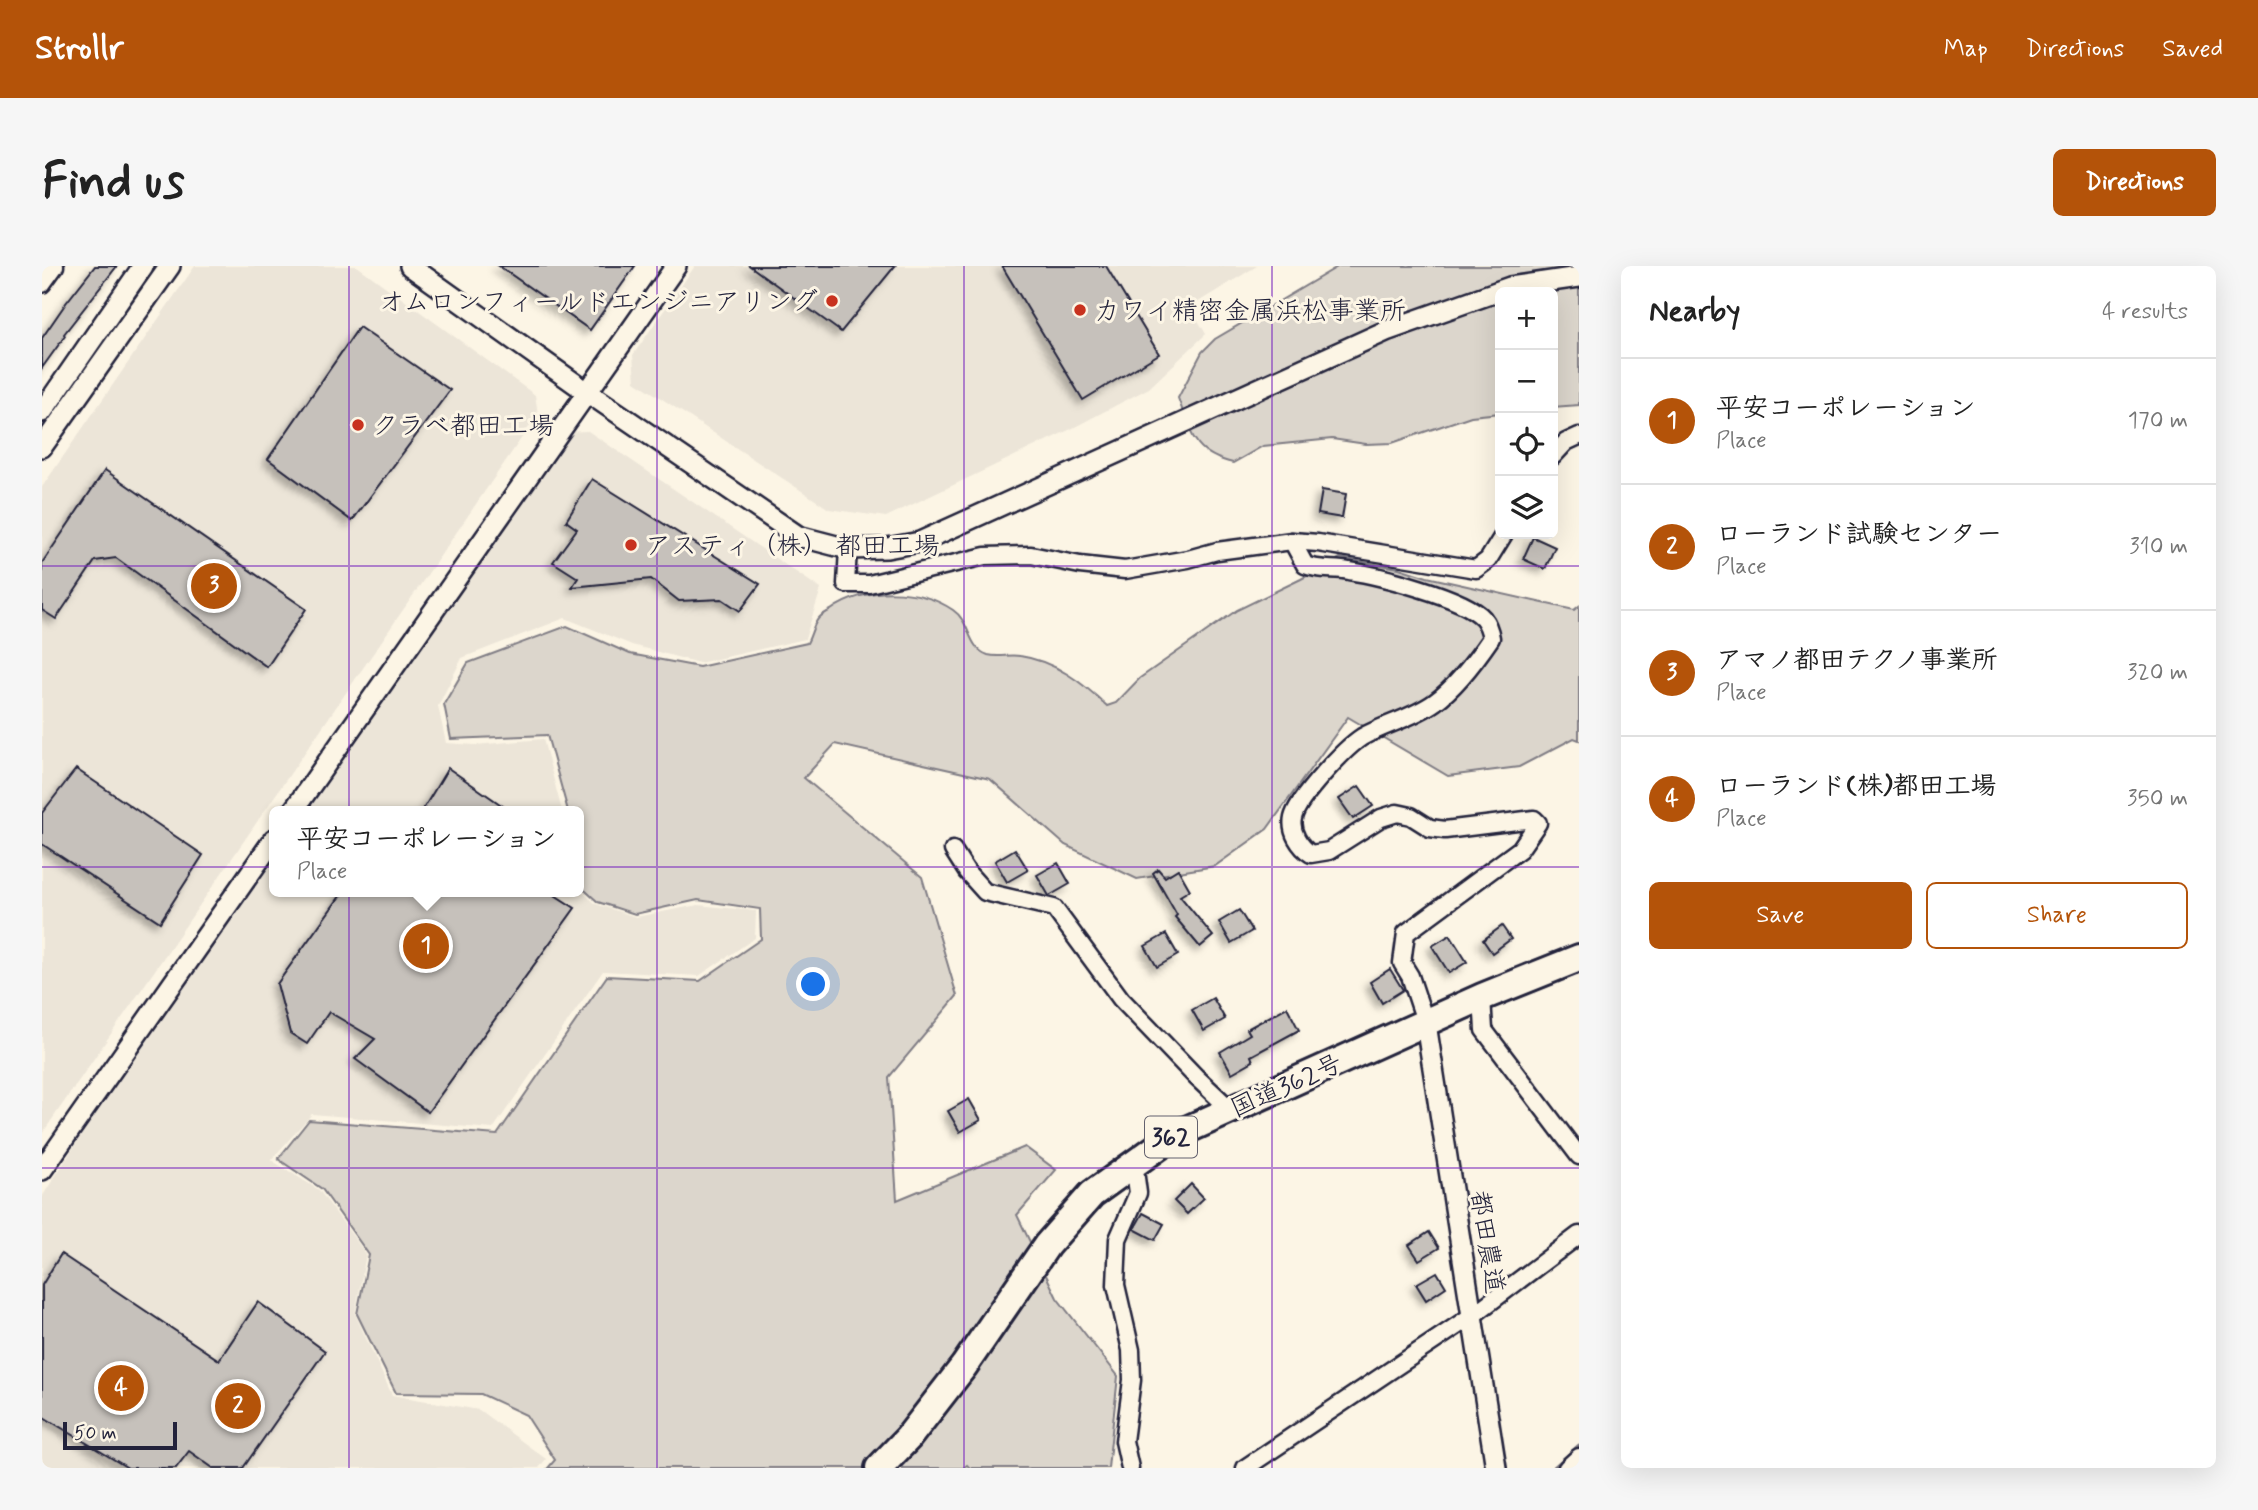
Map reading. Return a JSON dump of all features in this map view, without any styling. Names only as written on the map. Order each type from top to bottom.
[{"type":"highway","name":"国道362号","points":[[879,1468],[908,1438],[964,1366],[1047,1245],[1091,1194],[1173,1136],[1482,997],[1579,958]]},
{"type":"street","points":[[42,284],[55,266]]},
{"type":"street","points":[[42,412],[143,266]]},
{"type":"street","points":[[42,447],[170,266]]},
{"type":"street","points":[[410,266],[587,392],[798,536],[848,549],[887,548],[920,542],[1387,331],[1510,287],[1579,277]]},
{"type":"street","points":[[297,806],[676,266]]},
{"type":"street","points":[[1558,451],[1566,442],[1579,436]]},
{"type":"street","points":[[848,549],[846,584],[869,584],[985,556],[1031,555],[1080,565],[1125,570],[1217,551],[1293,541],[1476,569],[1488,560],[1501,539]]},
{"type":"street","points":[[1293,541],[1305,565],[1315,569],[1342,569],[1371,574],[1429,592],[1459,603],[1482,617],[1490,631],[1491,638],[1482,652],[1449,689],[1434,703],[1384,725],[1346,749],[1293,817],[1293,830],[1300,847],[1311,854],[1329,851],[1381,818],[1397,813],[1411,816],[1430,828],[1445,830],[1534,819],[1538,823],[1536,830],[1520,849],[1406,933],[1402,962],[1410,976],[1426,1024]]},
{"type":"street","points":[[42,1170],[269,846]]},
{"type":"street","points":[[953,850],[967,872],[985,892],[1054,908],[1121,999],[1230,1109]]},
{"type":"street","points":[[1482,997],[1484,1031],[1579,1156]]},
{"type":"street","name":"都田農道","points":[[1426,1024],[1496,1468]]},
{"type":"street","points":[[1130,1468],[1124,1441],[1132,1380],[1131,1350],[1116,1285],[1118,1239],[1138,1193],[1134,1163]]},
{"type":"street","points":[[1245,1468],[1473,1315],[1579,1235]]},
{"type":"street","points":[[1567,1468],[1579,1457]]},
{"type":"shaded area","points":[[195,266],[357,266],[535,395],[538,414],[42,1134],[42,487]]},
{"type":"shaded area","points":[[695,266],[1257,266],[1190,307],[1206,334],[1149,388],[1071,429],[886,517],[829,509],[635,381],[633,355]]},
{"type":"shaded area","points":[[1339,266],[1579,266],[1579,405],[1558,407],[1558,287],[1495,287],[1495,414],[1471,416],[1392,443],[1366,444],[1332,439],[1263,446],[1233,463],[1209,454],[1195,440],[1178,398],[1202,352],[1215,339]]},
{"type":"shaded area","points":[[588,431],[821,589],[805,639],[699,663],[632,645],[565,618],[462,658],[438,706],[446,743],[475,745],[543,739],[561,806],[305,806],[565,432]]},
{"type":"shaded area","points":[[1340,558],[1399,568],[1427,577],[1574,610],[1579,606],[1579,740],[1574,738],[1519,767],[1448,776],[1348,717],[1267,829],[1215,866],[1137,879],[1065,845],[990,779],[835,744],[804,778],[922,877],[957,996],[889,1077],[897,1200],[1025,1147],[1056,1170],[1017,1215],[1057,1298],[1118,1376],[1108,1468],[970,1468],[967,1465],[963,1468],[883,1468],[870,1461],[863,1468],[548,1468],[555,1460],[526,1415],[481,1394],[396,1393],[357,1314],[369,1255],[322,1189],[278,1159],[309,1120],[497,1135],[607,976],[700,981],[761,939],[760,909],[698,900],[635,914],[598,902],[584,889],[584,806],[567,806],[547,735],[451,739],[444,704],[468,663],[567,626],[630,654],[699,667],[807,643],[816,621],[826,613],[860,597],[892,592],[939,602],[959,615],[972,641],[981,652],[992,656],[1020,656],[1057,668],[1078,681],[1107,706],[1116,703],[1140,678],[1237,610]]},
{"type":"shaded area","points":[[269,858],[269,897],[584,897],[584,893],[596,904],[636,917],[698,905],[756,911],[755,938],[699,976],[603,971],[493,1129],[312,1114],[271,1160],[319,1190],[366,1254],[355,1314],[392,1395],[479,1410],[546,1459],[539,1468],[42,1468],[42,1197],[167,1001]]},
{"type":"building","points":[[95,266],[117,266],[64,334],[42,368],[42,338]]},
{"type":"building","points":[[499,266],[635,266],[590,330]]},
{"type":"building","name":"オムロンフィールドエンジニアリング","points":[[750,266],[895,266],[841,332]]},
{"type":"building","name":"カワイ精密金属浜松事業所","points":[[1002,266],[1106,266],[1159,354],[1083,400]]},
{"type":"building","name":"クラベ都田工場","points":[[359,327],[450,390],[352,521],[268,459]]},
{"type":"building","points":[[105,470],[306,609],[267,667],[116,558],[95,561],[56,619],[42,610],[42,563]]},
{"type":"building","name":"アスティ（株） 都田工場","points":[[592,479],[760,584],[740,611],[722,599],[679,601],[651,579],[572,587],[578,578],[553,562],[577,529],[566,521]]},
{"type":"building","points":[[1322,490],[1346,494],[1342,518],[1318,514]]},
{"type":"building","points":[[1532,539],[1555,547],[1545,569],[1523,559]]},
{"type":"building","points":[[448,768],[503,806],[425,806]]},
{"type":"building","points":[[76,769],[203,855],[160,922],[42,844],[42,813]]},
{"type":"building","points":[[1359,786],[1373,806],[1353,819],[1339,799]]},
{"type":"building","points":[[1015,849],[1028,870],[1007,882],[995,861]]},
{"type":"building","points":[[1058,863],[1070,884],[1049,896],[1037,875]]},
{"type":"building","points":[[1158,869],[1165,877],[1178,869],[1190,890],[1180,896],[1213,936],[1200,947],[1175,917],[1177,915],[1153,873]]},
{"type":"building","points":[[339,897],[558,897],[575,908],[428,1112],[355,1059],[375,1039],[329,1012],[307,1044],[290,1033],[277,984]]},
{"type":"building","points":[[1239,910],[1252,931],[1231,943],[1219,922]]},
{"type":"building","points":[[1502,926],[1511,939],[1492,953],[1483,940]]},
{"type":"building","points":[[1166,934],[1178,955],[1157,967],[1145,946]]},
{"type":"building","points":[[1450,935],[1467,962],[1449,973],[1432,946]]},
{"type":"building","points":[[1390,969],[1403,990],[1382,1003],[1370,982]]},
{"type":"building","points":[[1213,998],[1225,1019],[1204,1031],[1192,1010]]},
{"type":"building","points":[[1287,1007],[1299,1030],[1251,1056],[1253,1061],[1232,1073],[1220,1052],[1250,1034],[1247,1029]]},
{"type":"building","points":[[969,1099],[981,1120],[960,1132],[948,1111]]},
{"type":"building","points":[[1191,1184],[1204,1198],[1187,1214],[1174,1201]]},
{"type":"building","points":[[1143,1213],[1164,1224],[1155,1240],[1134,1229]]},
{"type":"building","points":[[1429,1232],[1439,1248],[1419,1260],[1409,1245]]},
{"type":"building","points":[[61,1254],[219,1360],[258,1302],[325,1351],[243,1468],[213,1468],[189,1451],[176,1468],[128,1468],[42,1416],[42,1285]]},
{"type":"building","points":[[1437,1272],[1446,1287],[1426,1300],[1416,1284]]},
{"type":"waterway","points":[[1554,1468],[1579,1446]]},
{"type":"place","name":"オムロンフィールドエンジニアリング","points":[[832,301]]},
{"type":"place","name":"カワイ精密金属浜松事業所","points":[[1080,310]]},
{"type":"place","name":"クラベ都田工場","points":[[358,425]]},
{"type":"place","name":"アスティ（株） 都田工場","points":[[631,545]]},
{"type":"place","name":"アマノ都田テクノ事業所","points":[[214,586]]},
{"type":"place","name":"平安コーポレーション","points":[[426,946]]},
{"type":"place","name":"ローランド(株)都田工場","points":[[121,1388]]},
{"type":"place","name":"ローランド試験センター","points":[[238,1406]]}]
